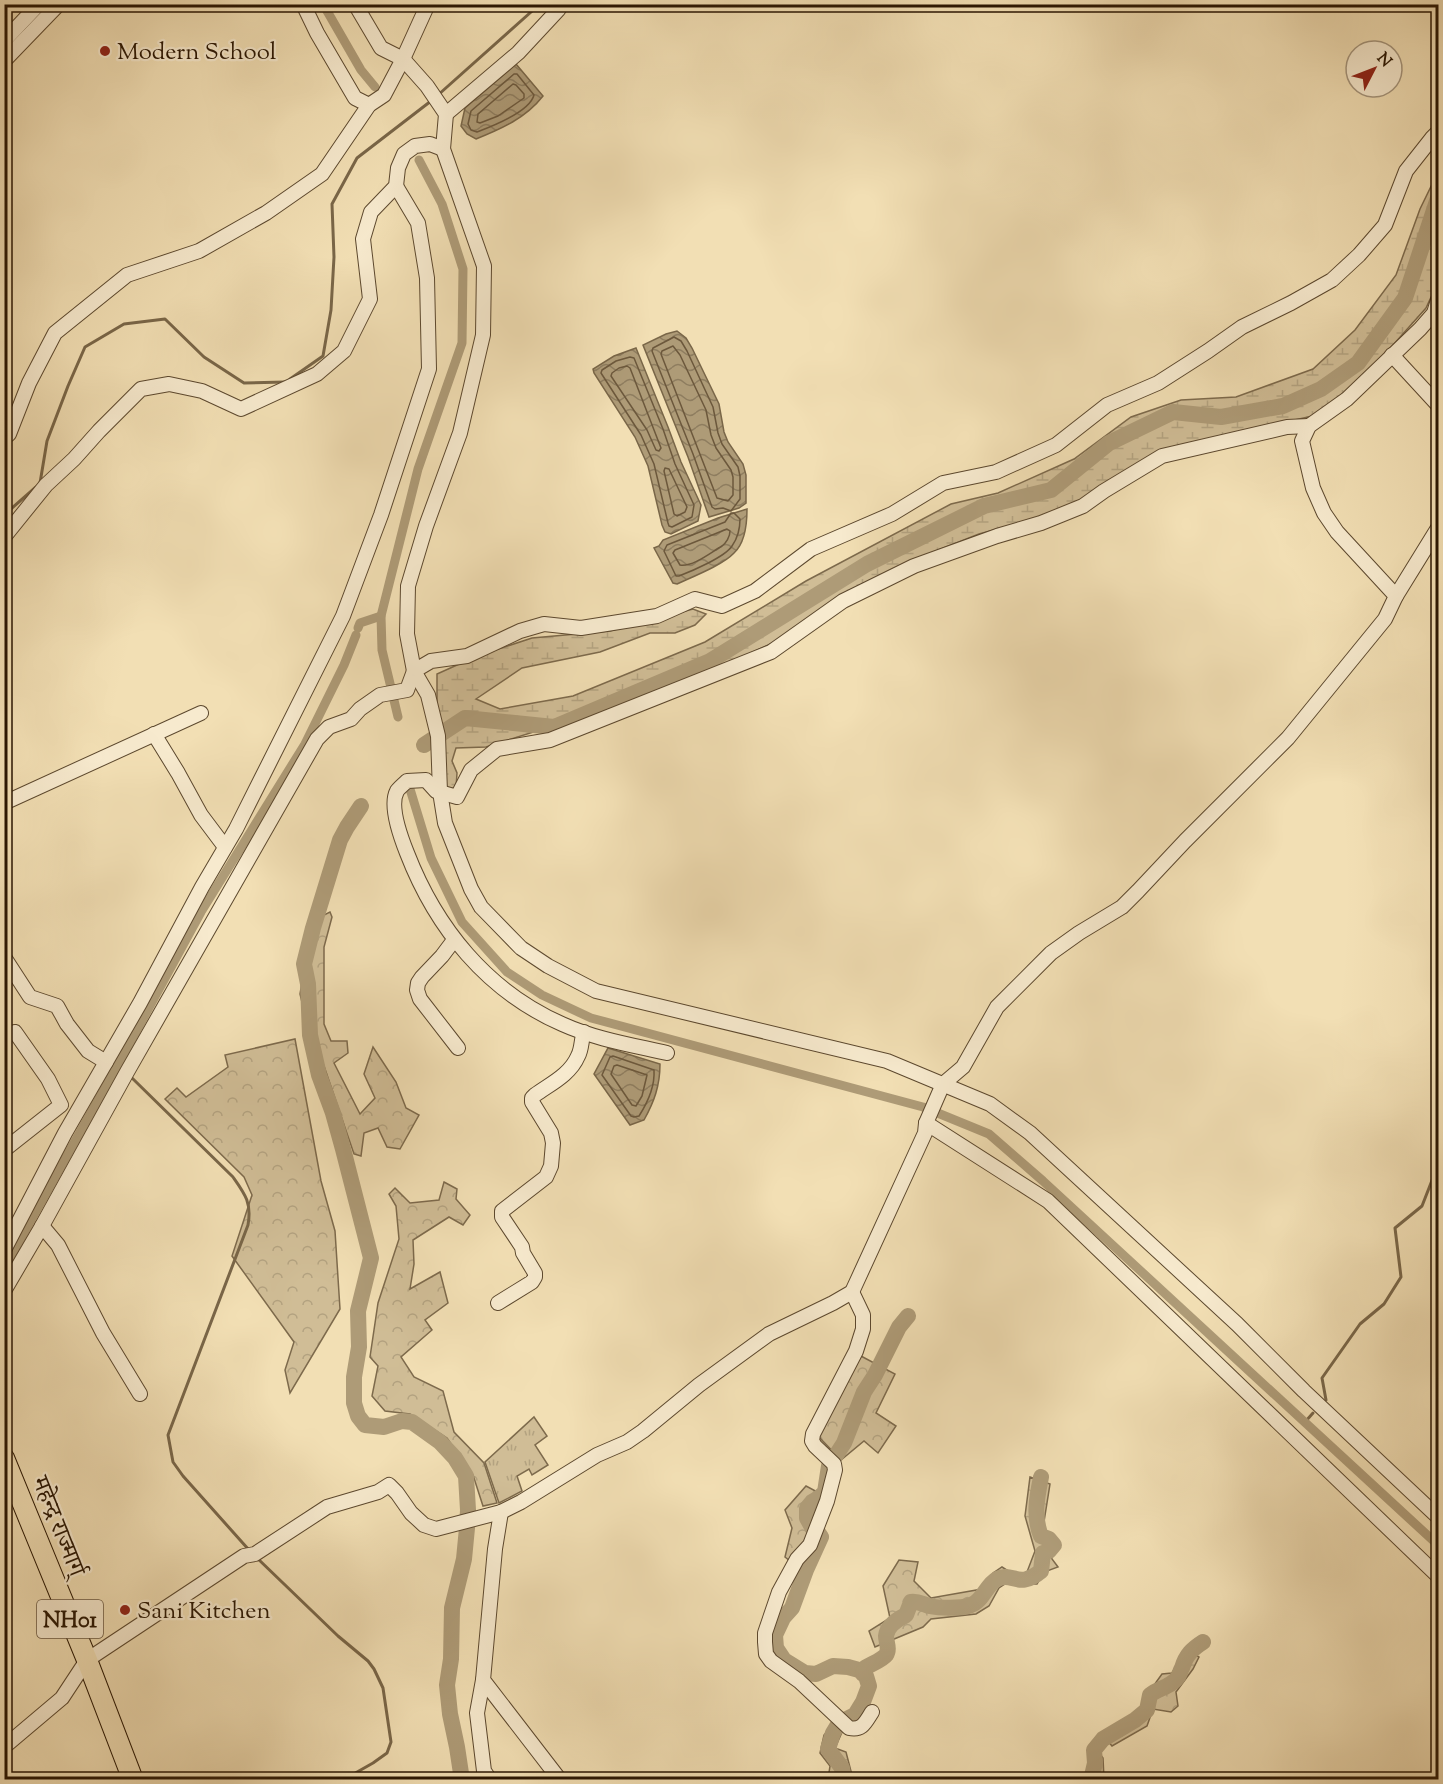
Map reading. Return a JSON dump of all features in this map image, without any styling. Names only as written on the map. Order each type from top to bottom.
[{"type":"highway","name":"महेन्द्र राज्मार्ग्","points":[[4,1458],[133,1779]]},
{"type":"street","points":[[4,41],[39,4]]},
{"type":"street","points":[[4,61],[59,4]]},
{"type":"street","points":[[303,4],[355,98],[369,105]]},
{"type":"street","points":[[355,4],[381,48],[403,59],[427,86],[446,114],[443,149],[484,266],[483,335],[460,433],[426,526],[408,586],[407,634],[414,671],[428,695],[438,736],[440,792],[445,823],[471,889],[481,906],[521,948],[548,966],[596,991],[887,1062],[941,1088],[990,1104],[1030,1133],[1237,1324],[1304,1391],[1438,1516]]},
{"type":"street","points":[[4,438],[9,434],[29,383],[55,333],[127,275],[199,250],[266,213],[321,174],[369,105],[384,95],[428,4]]},
{"type":"street","points":[[446,114],[518,53],[561,4]]},
{"type":"street","points":[[4,1291],[317,739],[329,727],[351,719],[385,693],[407,690],[414,671],[431,661],[467,656],[520,631],[544,624],[581,628],[657,616],[695,599],[722,606],[755,591],[811,549],[892,514],[943,483],[996,472],[1056,445],[1107,405],[1158,383],[1242,327],[1332,280],[1359,255],[1385,225],[1406,171],[1438,132]]},
{"type":"street","points":[[4,1250],[65,1133],[261,781],[343,616],[381,515],[429,369],[427,278],[418,223],[396,186],[398,168],[404,154],[415,146],[430,144],[443,149]]},
{"type":"street","points":[[4,537],[46,485],[141,389],[170,384],[202,391],[241,409],[316,374],[344,351],[370,299],[363,239],[370,212],[396,186]]},
{"type":"street","points":[[1396,596],[1337,532],[1324,513],[1313,488],[1302,441],[1309,426],[1347,399],[1420,329],[1434,313],[1438,300]]},
{"type":"street","points":[[1392,354],[1438,405]]},
{"type":"street","points":[[668,1053],[584,1032],[562,1024],[522,1002],[486,975],[454,940],[413,869],[394,816],[396,792],[407,781],[426,780],[436,791],[457,796],[471,770],[497,749],[550,740],[771,652],[843,601],[914,566],[1041,523],[1083,506],[1161,456],[1287,427],[1309,426]]},
{"type":"street","points":[[4,1747],[62,1698],[87,1660],[327,1507],[378,1492],[389,1485],[397,1492],[411,1513],[424,1525],[436,1529],[501,1512],[597,1455],[635,1436],[699,1385],[769,1334],[852,1292],[925,1133],[928,1117],[941,1088],[963,1067],[997,1007],[1051,953],[1122,907],[1288,738],[1385,618],[1438,528]]},
{"type":"street","points":[[4,803],[201,713]]},
{"type":"street","points":[[154,734],[201,815],[225,847]]},
{"type":"street","points":[[454,940],[422,977],[417,990],[420,999],[458,1048]]},
{"type":"street","points":[[4,957],[30,997],[57,1006],[67,1024],[88,1051],[106,1062]]},
{"type":"street","points":[[4,1150],[61,1105],[48,1079],[15,1032]]},
{"type":"street","points":[[498,1303],[532,1282],[535,1277],[522,1247],[502,1217],[502,1211],[550,1172],[553,1143],[551,1132],[532,1102],[532,1098],[563,1076],[573,1065],[580,1052],[584,1032]]},
{"type":"street","points":[[928,1117],[1048,1201],[1438,1576]]},
{"type":"street","points":[[42,1226],[58,1245],[103,1333],[140,1394]]},
{"type":"street","points":[[852,1292],[863,1315],[863,1329],[856,1351],[813,1434],[812,1441],[831,1462],[835,1470],[827,1502],[810,1545],[797,1559],[779,1592],[765,1633],[765,1642],[766,1654],[771,1661],[799,1681],[842,1722],[856,1730],[863,1727],[872,1712]]},
{"type":"street","points":[[490,1779],[484,1771],[477,1713],[483,1680],[495,1549],[501,1512]]},
{"type":"street","points":[[483,1680],[560,1779]]},
{"type":"green space","points":[[1438,172],[1438,282],[1426,308],[1356,383],[1317,415],[1206,440],[1080,502],[1039,518],[979,534],[903,564],[779,640],[656,691],[486,747],[456,748],[452,761],[457,773],[456,788],[445,789],[437,704],[437,674],[477,656],[532,638],[610,631],[693,609],[706,614],[695,625],[675,633],[650,633],[600,652],[522,668],[476,699],[500,709],[573,696],[705,642],[806,581],[951,504],[998,493],[1074,459],[1131,417],[1181,400],[1236,397],[1313,369],[1355,330],[1396,275],[1420,209]]},
{"type":"green space","points":[[330,912],[332,917],[324,947],[324,1024],[331,1041],[347,1041],[348,1053],[334,1063],[360,1114],[375,1098],[364,1074],[373,1047],[396,1082],[406,1108],[419,1115],[400,1149],[387,1147],[378,1128],[364,1133],[361,1156],[354,1154],[308,1027],[300,994],[304,971],[320,917]]},
{"type":"green space","points":[[295,1039],[321,1181],[335,1231],[340,1309],[290,1393],[285,1370],[294,1342],[232,1256],[252,1195],[244,1177],[165,1099],[177,1088],[186,1097],[228,1067],[225,1055]]},
{"type":"green space","points":[[444,1182],[457,1189],[456,1199],[470,1215],[463,1225],[449,1217],[413,1240],[414,1264],[410,1289],[440,1272],[448,1303],[425,1320],[432,1330],[401,1357],[414,1377],[443,1391],[454,1432],[484,1463],[497,1503],[483,1506],[473,1475],[447,1438],[410,1414],[385,1411],[372,1396],[378,1366],[370,1357],[378,1303],[399,1239],[396,1206],[389,1194],[395,1188],[410,1203],[439,1200]]},
{"type":"green space","points":[[859,1355],[895,1374],[876,1413],[896,1426],[878,1453],[864,1441],[841,1460],[818,1436]]},
{"type":"green space","points":[[534,1417],[547,1436],[535,1445],[548,1465],[532,1475],[529,1469],[517,1476],[522,1491],[499,1503],[485,1462]]},
{"type":"green space","points":[[1030,1477],[1050,1484],[1043,1528],[1052,1559],[1058,1567],[1044,1572],[1037,1584],[1005,1584],[999,1588],[989,1606],[976,1614],[931,1619],[923,1627],[875,1647],[869,1631],[890,1618],[883,1586],[899,1560],[918,1562],[914,1581],[931,1598],[982,1589],[993,1573],[1002,1567],[1016,1576],[1027,1572],[1035,1551],[1025,1516]]},
{"type":"green space","points":[[806,1486],[825,1496],[808,1544],[790,1561],[785,1557],[792,1528],[785,1510]]},
{"type":"green space","points":[[1186,1649],[1199,1657],[1176,1692],[1178,1706],[1171,1712],[1153,1709],[1147,1726],[1112,1746],[1103,1735],[1142,1710],[1149,1692],[1162,1674],[1172,1673]]},
{"type":"green space","points":[[834,1724],[843,1730],[835,1748],[846,1752],[853,1779],[828,1779],[830,1766],[820,1753],[824,1735]]},
{"type":"green space","points":[[1093,1745],[1103,1758],[1104,1779],[1088,1779],[1087,1769]]},
{"type":"water","points":[[516,64],[543,96],[529,111],[504,127],[476,139],[467,134],[461,126],[465,108]]},
{"type":"water","points":[[677,331],[686,338],[692,348],[719,404],[724,432],[743,464],[746,475],[746,503],[739,508],[709,517],[688,457],[643,345]]},
{"type":"water","points":[[636,348],[681,462],[701,505],[698,521],[671,534],[665,532],[662,525],[648,466],[635,437],[593,369],[614,356]]},
{"type":"water","points":[[747,509],[743,538],[734,553],[707,570],[677,584],[673,583],[654,548],[659,546],[663,540]]},
{"type":"water","points":[[608,1048],[660,1064],[656,1094],[644,1120],[630,1125],[594,1074]]},
{"type":"waterway","points":[[323,4],[361,70],[375,87]]},
{"type":"waterway","points":[[438,95],[540,4]]},
{"type":"waterway","points":[[290,379],[323,356],[331,310],[334,257],[332,204],[357,158],[431,101]]},
{"type":"waterway","points":[[398,717],[382,650],[381,616],[418,469],[462,343],[463,269],[442,204],[419,160]]},
{"type":"waterway","points":[[424,745],[465,718],[554,727],[710,661],[867,564],[984,506],[1051,490],[1109,443],[1173,412],[1221,417],[1283,406],[1321,389],[1358,363],[1405,298],[1438,198]]},
{"type":"waterway","points":[[40,483],[47,441],[85,347],[124,324],[165,319],[204,357],[244,383],[285,382]]},
{"type":"waterway","points":[[4,515],[36,487]]},
{"type":"waterway","points":[[358,628],[360,623],[381,616]]},
{"type":"waterway","points":[[4,1268],[201,912],[305,744],[344,665],[356,635]]},
{"type":"waterway","points":[[410,789],[431,858],[462,922],[507,972],[542,995],[591,1018],[923,1107],[989,1134],[1438,1545]]},
{"type":"waterway","points":[[361,806],[340,840],[304,964],[308,984],[310,1035],[319,1075],[333,1113],[371,1258],[358,1311],[359,1347],[354,1377],[354,1403],[358,1416],[365,1425],[384,1427],[402,1421],[412,1422],[440,1442],[455,1458],[466,1476],[467,1528],[464,1559],[452,1608],[451,1659],[447,1685],[462,1780]]},
{"type":"waterway","points":[[131,1077],[233,1177],[248,1205],[248,1225],[168,1435],[173,1462],[249,1550]]},
{"type":"waterway","points":[[1326,1400],[1322,1378],[1360,1324],[1384,1304],[1401,1277],[1395,1228],[1422,1206],[1438,1165]]},
{"type":"waterway","points":[[812,1527],[807,1518],[807,1508],[825,1492],[829,1466],[844,1443],[864,1392],[899,1327],[908,1316]]},
{"type":"waterway","points":[[1305,1422],[1313,1413]]},
{"type":"waterway","points":[[863,1674],[865,1668],[886,1655],[888,1629],[906,1615],[911,1602],[938,1607],[967,1606],[979,1600],[997,1579],[1003,1577],[1027,1579],[1041,1571],[1043,1553],[1049,1551],[1054,1545],[1049,1539],[1041,1536],[1037,1521],[1037,1499],[1041,1477]]},
{"type":"waterway","points":[[817,1531],[821,1537],[792,1608],[783,1618],[775,1635],[776,1648],[784,1660],[805,1673],[816,1674],[833,1666],[859,1670],[866,1676],[869,1686],[863,1702],[855,1715],[839,1723],[828,1749],[842,1768],[844,1780]]},
{"type":"waterway","points":[[256,1557],[338,1636],[368,1661],[383,1688],[391,1742],[387,1753],[343,1780]]},
{"type":"waterway","points":[[1091,1780],[1095,1763],[1094,1750],[1103,1739],[1147,1710],[1150,1695],[1175,1680],[1188,1656],[1203,1642]]},
{"type":"place","name":"Modern School","points":[[105,51]]},
{"type":"place","name":"Sani Kitchen","points":[[125,1610]]}]
